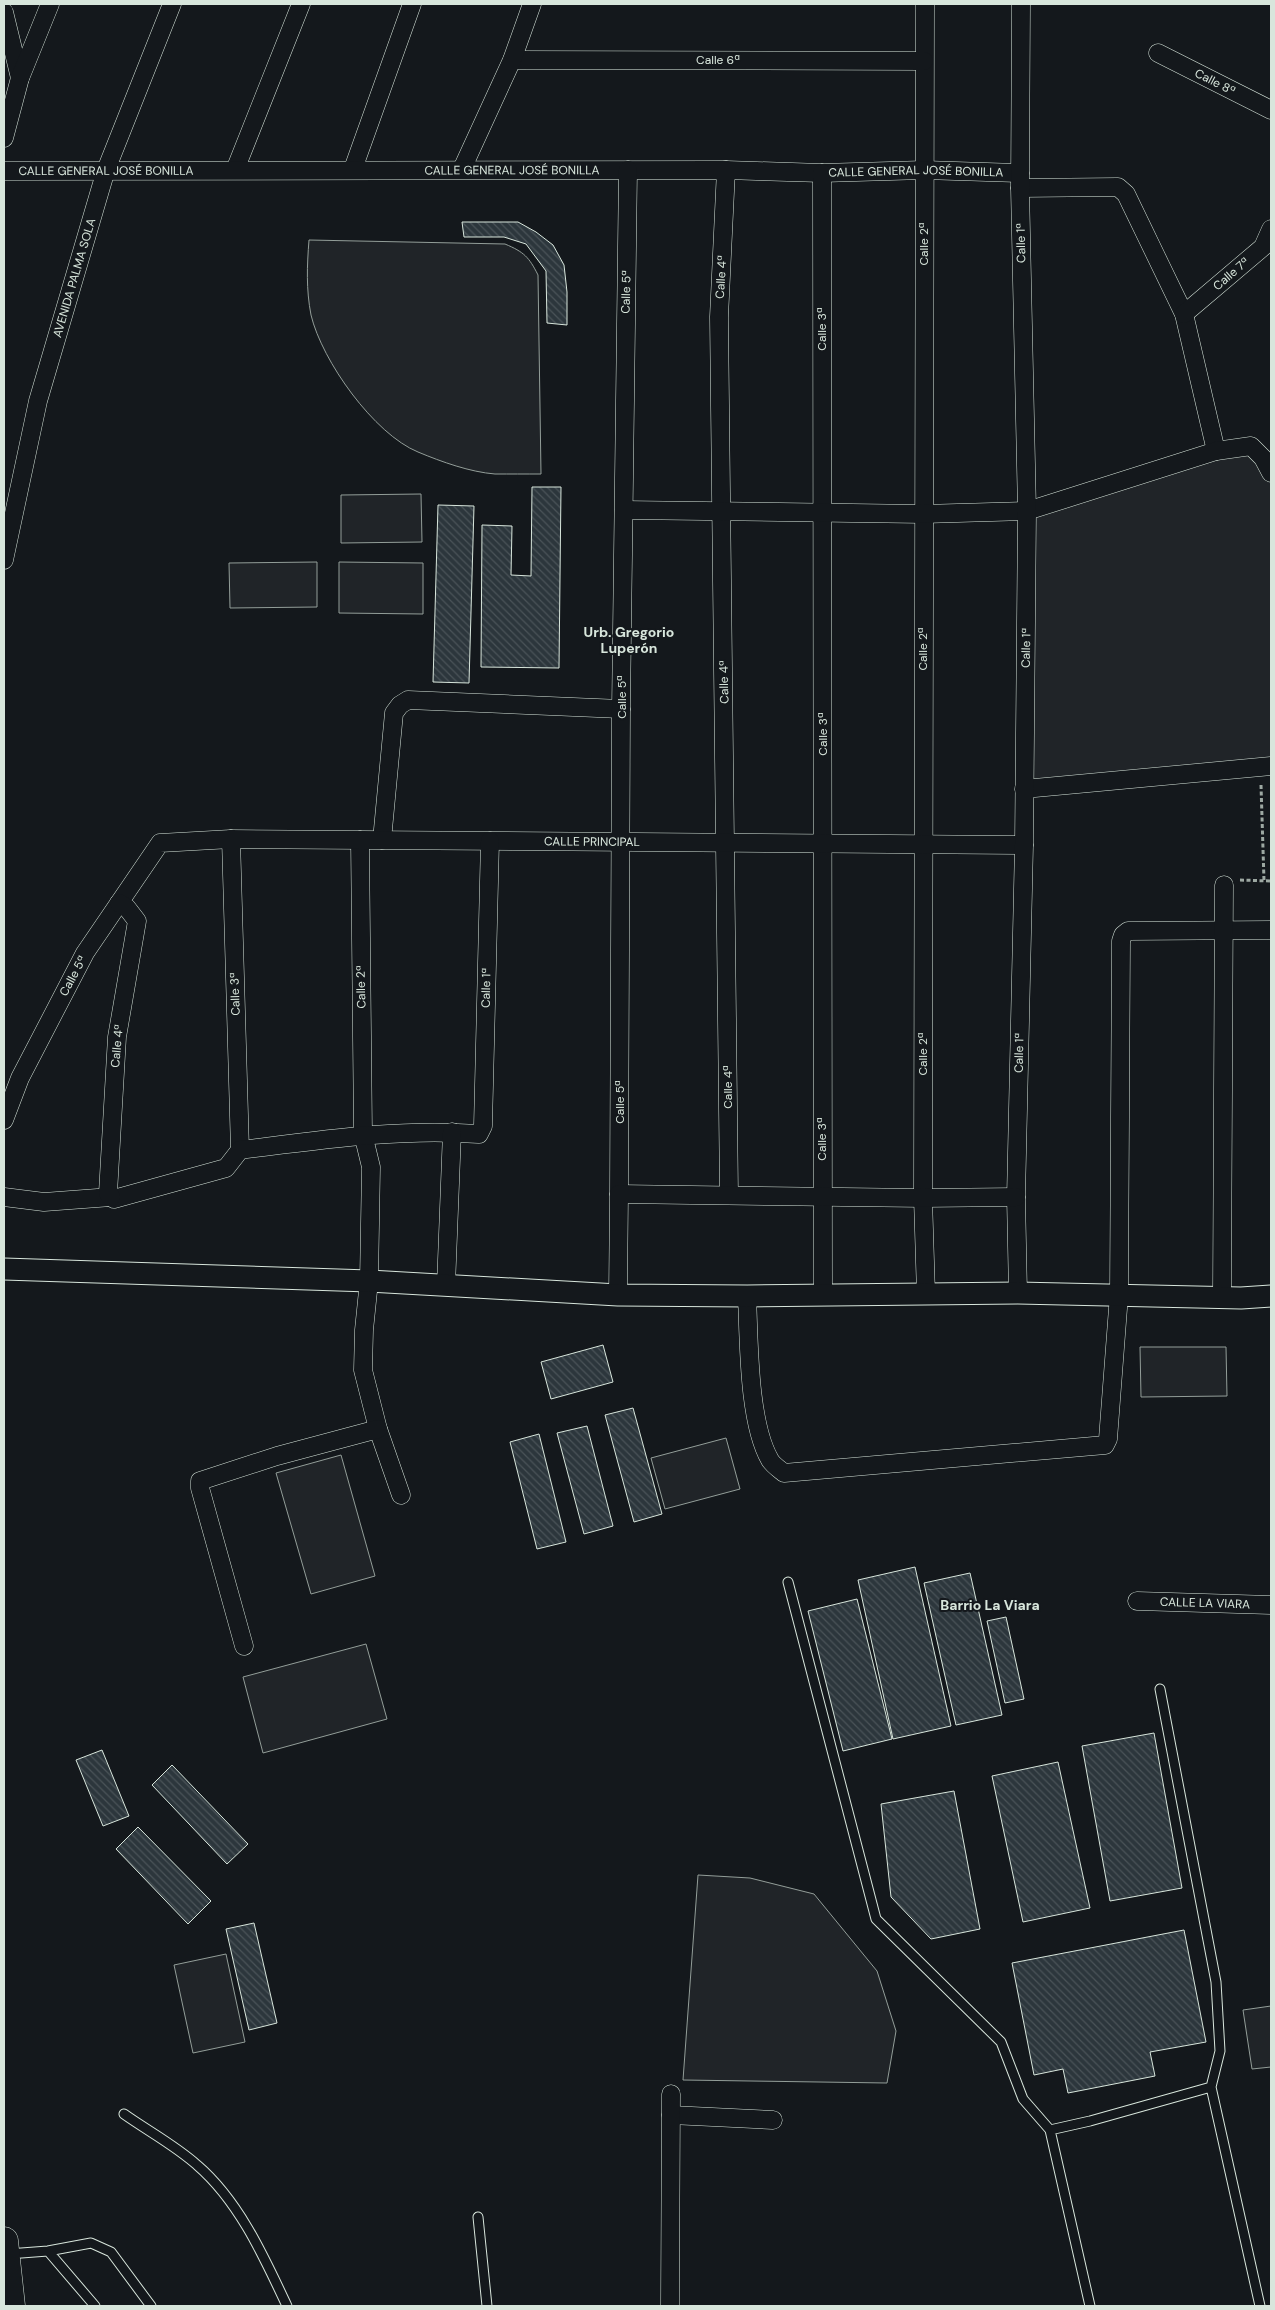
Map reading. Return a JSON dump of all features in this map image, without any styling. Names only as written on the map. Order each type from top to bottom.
[{"type":"main road","points":[[5,2248],[11,2306]]},
{"type":"main road","points":[[5,2248],[27,2306]]},
{"type":"street","points":[[4,138],[20,78],[50,4]]},
{"type":"street","name":"AVENIDA PALMA SOLA","points":[[4,560],[38,401],[106,170],[172,4]]},
{"type":"street","points":[[235,170],[301,4]]},
{"type":"street","points":[[353,169],[412,4]]},
{"type":"street","points":[[462,169],[512,60],[532,4]]},
{"type":"street","name":"Calle 2ª","points":[[925,4],[923,1198],[926,1294]]},
{"type":"street","name":"Calle 1ª","points":[[1018,1293],[1016,1197],[1024,845],[1027,511],[1020,181],[1021,4]]},
{"type":"street","points":[[4,12],[20,78]]},
{"type":"street","name":"Calle 8ª","points":[[1158,53],[1271,110]]},
{"type":"street","name":"Calle 6ª","points":[[512,60],[924,61]]},
{"type":"street","name":"CALLE GENERAL JOSÉ BONILLA","points":[[4,171],[462,169],[726,170],[822,173],[924,170],[1020,181],[1118,187],[1126,194],[1184,314],[1216,451]]},
{"type":"street","name":"Calle 5ª","points":[[618,1295],[622,842],[621,708],[628,170]]},
{"type":"street","name":"Calle 4ª","points":[[726,170],[719,317],[729,1195]]},
{"type":"street","name":"Calle 3ª","points":[[822,173],[823,1295]]},
{"type":"street","name":"Calle 7ª","points":[[1184,314],[1263,247],[1271,229]]},
{"type":"street","points":[[624,510],[923,514],[1027,511],[1216,451],[1251,446],[1263,458],[1271,473]]},
{"type":"street","points":[[382,840],[394,713],[400,705],[408,700],[621,708]]},
{"type":"street","points":[[1024,789],[1266,766]]},
{"type":"street","name":"Calle 3ª","points":[[231,839],[240,1150]]},
{"type":"street","name":"CALLE PRINCIPAL","points":[[160,842],[231,839],[1024,845]]},
{"type":"street","name":"Calle 2ª","points":[[360,840],[363,1134],[371,1167],[369,1281],[364,1330],[363,1370],[378,1429],[401,1495]]},
{"type":"street","name":"Calle 1ª","points":[[452,1132],[479,1134],[483,1126],[490,841]]},
{"type":"street","name":"Calle 5ª","points":[[4,1120],[20,1078],[85,953],[160,842]]},
{"type":"street","points":[[1222,1297],[1224,885]]},
{"type":"street","name":"Calle 4ª","points":[[111,1197],[108,1193],[117,1037],[137,921],[128,908],[119,903]]},
{"type":"street","points":[[746,1296],[751,1378],[760,1434],[770,1461],[784,1473],[1105,1445],[1108,1439],[1120,1295],[1121,940],[1128,931],[1271,930]]},
{"type":"street","points":[[4,1196],[44,1202],[111,1197],[114,1199],[226,1168],[240,1150],[363,1134],[452,1132],[446,1286]]},
{"type":"street","points":[[619,1194],[923,1198],[1016,1197]]},
{"type":"street","points":[[4,1269],[369,1281],[618,1295],[746,1296],[1018,1293],[1222,1297],[1271,1296]]},
{"type":"street","points":[[244,1646],[200,1488],[200,1481],[277,1456],[378,1429]]},
{"type":"street","name":"CALLE LA VIARA","points":[[1137,1601],[1271,1605]]},
{"type":"street","points":[[670,2306],[671,2094]]},
{"type":"street","points":[[671,2115],[773,2120]]},
{"type":"lane","points":[[788,1582],[876,1919],[1000,2042],[1023,2099],[1050,2130],[1090,2306]]},
{"type":"lane","points":[[1160,1689],[1216,1982],[1220,2051],[1211,2087],[1260,2306]]},
{"type":"lane","points":[[1050,2130],[1090,2121],[1211,2087]]},
{"type":"lane","points":[[124,2114],[197,2165],[234,2207],[263,2254],[287,2306]]},
{"type":"lane","points":[[478,2217],[487,2306]]},
{"type":"lane","points":[[5,2248],[48,2251],[91,2243],[111,2252],[151,2306]]},
{"type":"lane","points":[[48,2251],[95,2306]]},
{"type":"path","points":[[1264,881],[1266,766]]},
{"type":"path","points":[[1224,885],[1231,880],[1271,881]]},
{"type":"shaded area","points":[[309,240],[505,244],[525,256],[538,275],[541,474],[485,473],[446,463],[401,443],[368,413],[338,374],[317,333],[311,315],[308,296]]},
{"type":"shaded area","points":[[1236,446],[1271,473],[1271,766],[1024,789],[1027,511]]},
{"type":"shaded area","points":[[421,494],[422,542],[341,543],[341,495]]},
{"type":"shaded area","points":[[317,562],[317,607],[230,608],[229,563]]},
{"type":"shaded area","points":[[339,562],[423,563],[423,614],[339,613]]},
{"type":"shaded area","points":[[1140,1347],[1226,1347],[1227,1396],[1141,1397]]},
{"type":"shaded area","points":[[726,1438],[740,1489],[665,1509],[651,1458]]},
{"type":"shaded area","points":[[341,1455],[375,1576],[311,1594],[276,1473]]},
{"type":"shaded area","points":[[366,1644],[387,1719],[263,1753],[243,1677]]},
{"type":"shaded area","points":[[698,1875],[750,1878],[814,1894],[877,1971],[896,2031],[887,2083],[683,2080]]},
{"type":"shaded area","points":[[226,1954],[245,2042],[193,2053],[174,1965]]},
{"type":"shaded area","points":[[1271,2006],[1271,2067],[1252,2069],[1243,2010]]},
{"type":"building","points":[[462,222],[518,222],[536,232],[553,245],[564,265],[567,292],[567,325],[547,323],[546,271],[526,244],[504,237],[464,237]]},
{"type":"building","points":[[532,487],[561,487],[559,668],[481,667],[482,525],[512,526],[511,575],[531,576]]},
{"type":"building","points":[[438,505],[474,506],[469,683],[433,682]]},
{"type":"building","points":[[603,1345],[613,1382],[551,1399],[541,1362]]},
{"type":"building","points":[[633,1408],[662,1514],[634,1522],[605,1415]]},
{"type":"building","points":[[587,1426],[613,1526],[584,1534],[557,1433]]},
{"type":"building","points":[[539,1434],[566,1542],[537,1549],[510,1442]]},
{"type":"building","points":[[915,1567],[951,1726],[893,1739],[858,1580]]},
{"type":"building","points":[[970,1573],[1002,1715],[956,1725],[924,1583]]},
{"type":"building","points":[[857,1599],[892,1739],[843,1751],[808,1611]]},
{"type":"building","points":[[1006,1617],[1024,1699],[1005,1703],[987,1621]]},
{"type":"building","points":[[1154,1733],[1182,1888],[1110,1901],[1082,1746]]},
{"type":"building","points":[[102,1750],[129,1816],[103,1826],[76,1760]]},
{"type":"building","points":[[1058,1762],[1090,1908],[1023,1922],[992,1776]]},
{"type":"building","points":[[172,1765],[248,1844],[227,1864],[152,1785]]},
{"type":"building","points":[[954,1791],[980,1929],[931,1939],[891,1897],[881,1804]]},
{"type":"building","points":[[138,1827],[211,1901],[188,1924],[116,1849]]},
{"type":"building","points":[[254,1923],[277,2023],[249,2030],[226,1929]]},
{"type":"building","points":[[1184,1930],[1206,2042],[1150,2052],[1155,2076],[1068,2093],[1063,2069],[1034,2075],[1012,1963]]},
{"type":"district","name":"Urb. Gregorio Luperón","points":[[629,640]]},
{"type":"district","name":"Barrio La Viara","points":[[990,1605]]}]
